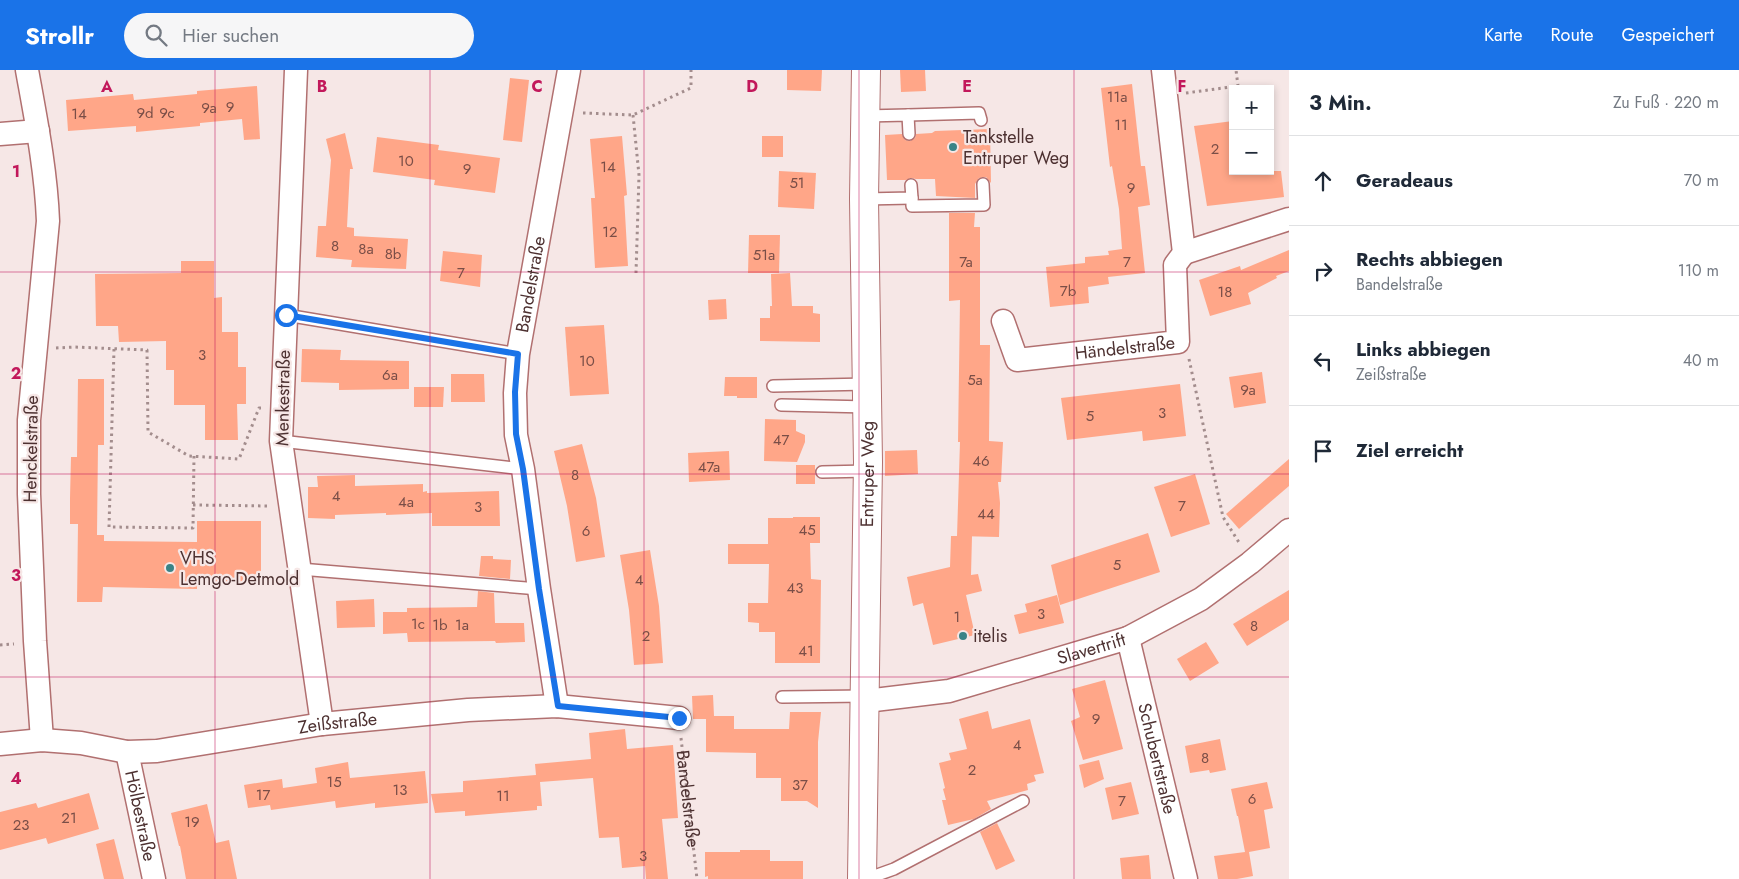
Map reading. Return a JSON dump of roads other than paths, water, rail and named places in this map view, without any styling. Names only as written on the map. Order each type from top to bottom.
[{"type":"main road","name":"Entruper Weg","points":[[864,879],[868,471],[864,199],[866,70]]},
{"type":"street","name":"Henckelstraße","points":[[27,70],[38,131],[47,198],[48,221],[29,420],[29,494],[42,740]]},
{"type":"street","name":"Menkestraße","points":[[296,70],[280,441],[322,724]]},
{"type":"street","name":"Bandelstraße","points":[[558,706],[539,589],[523,469],[516,434],[515,392],[518,354],[569,70]]},
{"type":"street","name":"Händelstraße","points":[[1003,321],[1017,360],[1178,342],[1175,265],[1184,253],[1163,70]]},
{"type":"street","points":[[0,134],[38,131]]},
{"type":"street","points":[[1184,253],[1289,219]]},
{"type":"street","name":"Slavertrift","points":[[866,698],[949,691],[1128,638],[1200,599],[1250,563],[1289,530]]},
{"type":"street","name":"Schubertstraße","points":[[1128,638],[1186,879]]},
{"type":"street","name":"Zeißstraße","points":[[0,744],[42,740],[81,743],[126,752],[157,751],[322,724],[468,710],[558,706],[679,718]]},
{"type":"street","name":"Hölbestraße","points":[[126,752],[154,879]]},
{"type":"lane","points":[[865,116],[979,112],[981,120]]},
{"type":"lane","points":[[908,115],[909,134]]},
{"type":"lane","points":[[912,185],[912,206],[984,205],[983,184]]},
{"type":"lane","points":[[864,199],[912,198]]},
{"type":"lane","points":[[286,315],[518,354]]},
{"type":"lane","points":[[773,386],[868,396]]},
{"type":"lane","points":[[781,404],[868,396]]},
{"type":"lane","points":[[280,441],[523,469]]},
{"type":"lane","points":[[822,472],[868,471]]},
{"type":"lane","points":[[300,569],[539,589]]},
{"type":"lane","points":[[782,697],[866,698]]},
{"type":"lane","points":[[864,879],[894,869],[1023,801]]},
{"type":"place","name":"Tankstelle Entruper Weg","points":[[953,147]]},
{"type":"place","name":"VHS Lemgo-Detmold","points":[[170,568]]},
{"type":"place","name":"itelis","points":[[963,636]]}]
